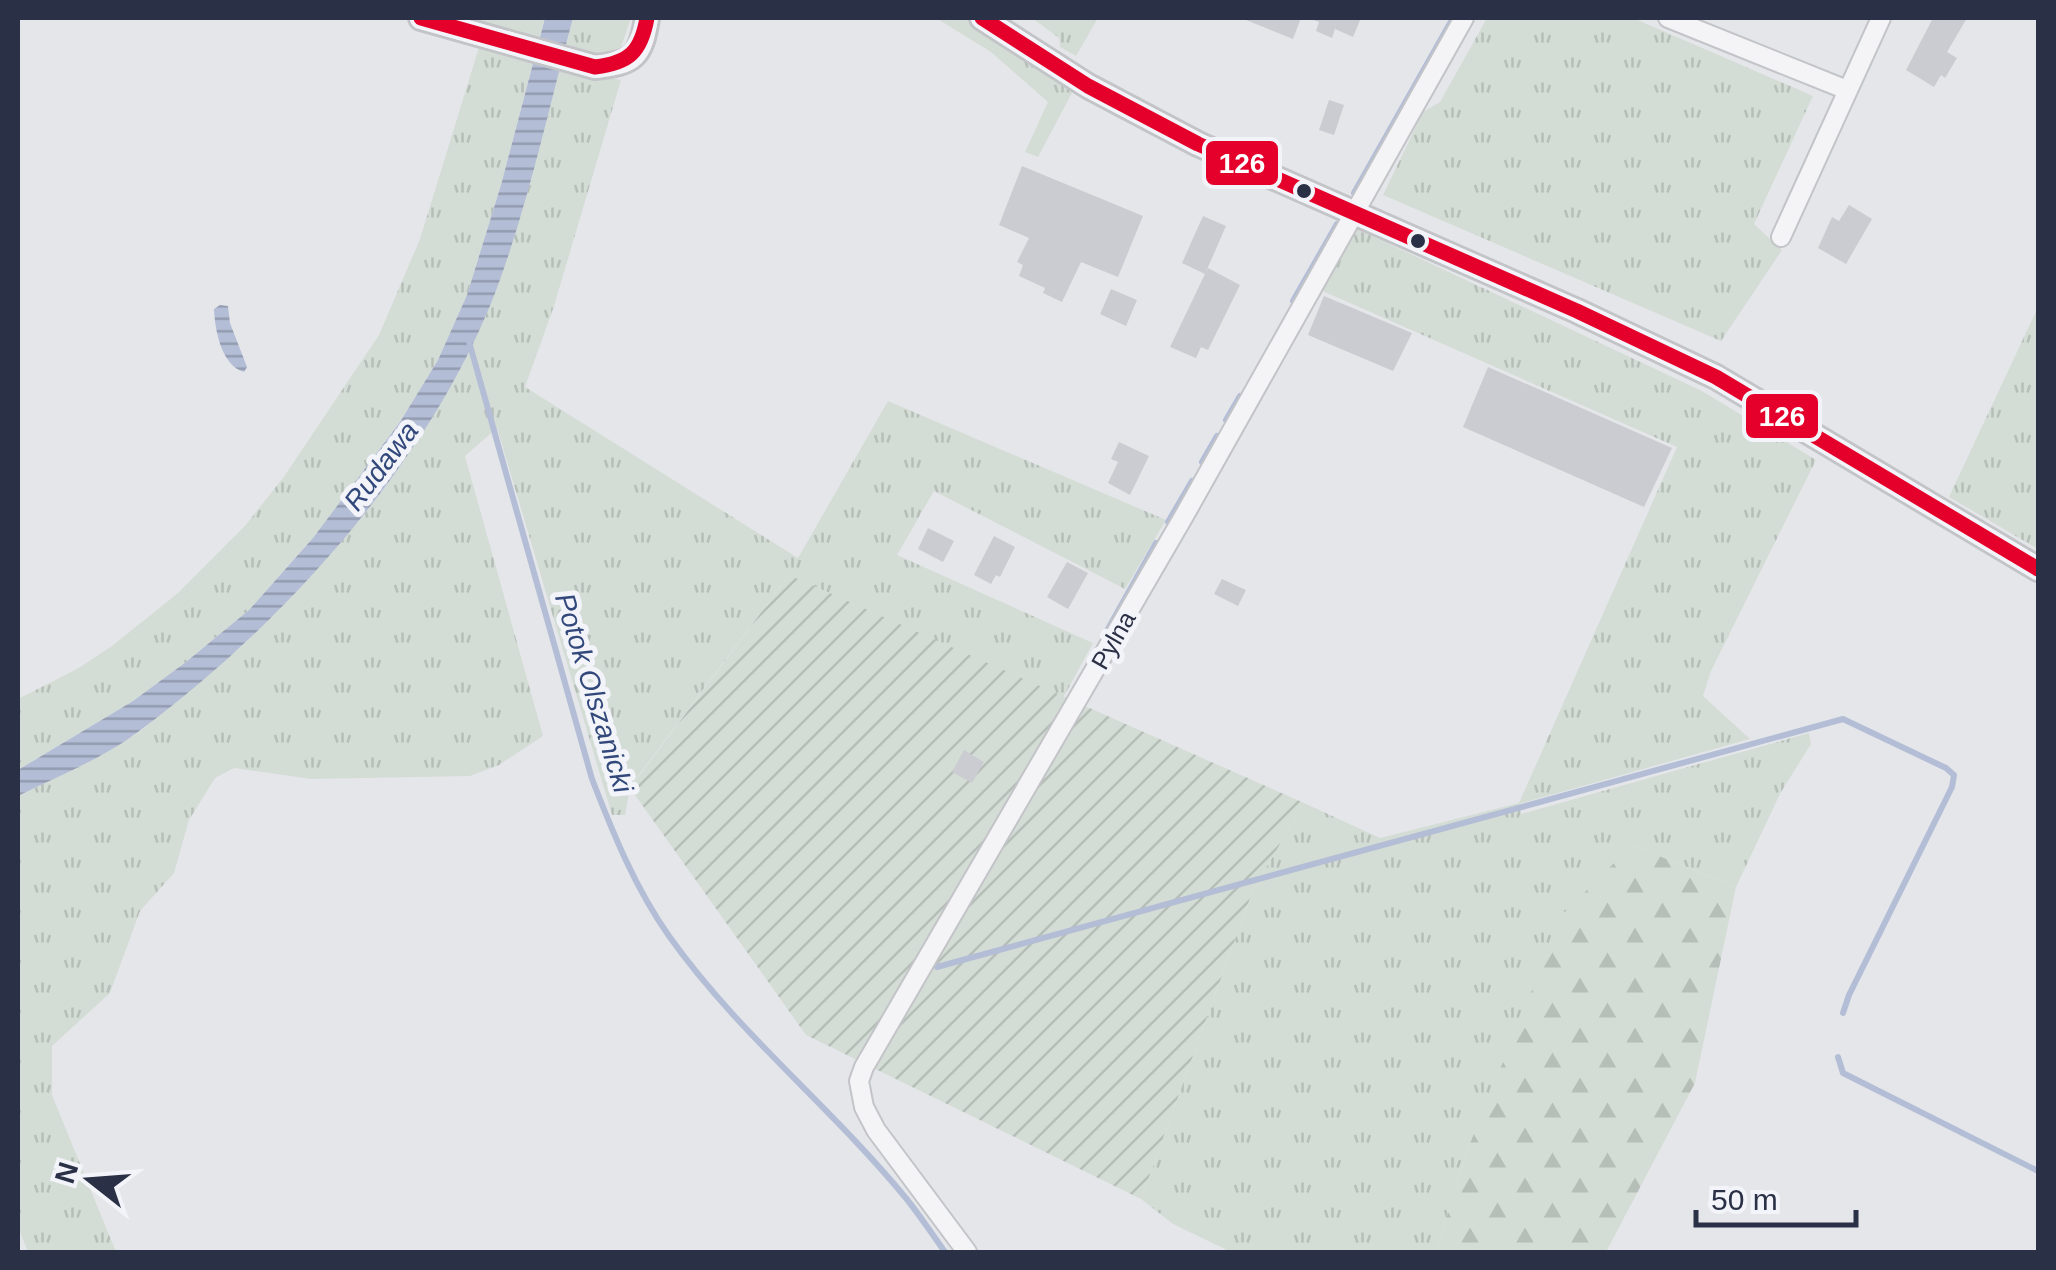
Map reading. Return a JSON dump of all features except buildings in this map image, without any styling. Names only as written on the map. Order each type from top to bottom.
[{"type":"street","points":[[421,18],[595,67],[634,58],[643,43],[647,18]]},
{"type":"street","points":[[982,18],[1088,86],[1198,144],[1716,377],[2038,569]]},
{"type":"street","name":"Pylna","points":[[967,1252],[876,1130],[864,1106],[859,1081],[1464,18]]},
{"type":"street","points":[[1668,18],[1847,90]]},
{"type":"street","points":[[1780,237],[1881,18]]},
{"type":"green space","points":[[465,18],[545,18],[538,42]]},
{"type":"green space","points":[[573,18],[631,18],[621,47],[599,58],[565,49]]},
{"type":"green space","points":[[936,18],[969,18],[1073,91],[1038,157],[1025,152],[1048,102],[991,52]]},
{"type":"green space","points":[[1032,18],[1098,18],[1076,56],[1060,47],[1059,38]]},
{"type":"green space","points":[[1487,18],[1633,18],[1813,96],[1754,224],[1782,250],[1721,341],[1383,195],[1423,112],[1440,102]]},
{"type":"green space","points":[[480,44],[534,59],[467,295],[438,360],[400,422],[313,538],[249,610],[133,701],[18,770],[18,699],[112,646],[178,593],[244,527],[283,478],[379,335],[420,239]]},
{"type":"green space","points":[[560,66],[621,80],[554,306],[525,387],[798,558],[888,401],[1166,520],[1125,589],[934,491],[897,555],[1093,643],[1063,698],[789,575],[630,787],[625,815],[612,815],[497,428],[465,456],[543,736],[499,765],[470,776],[311,779],[234,768],[215,778],[189,820],[174,873],[140,911],[110,993],[52,1046],[52,1095],[116,1252],[28,1252],[18,1227],[18,796],[138,733],[242,646],[359,521],[386,486],[440,403],[497,287]]},
{"type":"green space","points":[[1353,227],[1702,391],[1816,460],[1711,671],[1703,696],[1750,739],[1519,804],[1521,814],[1809,733],[1811,744],[1781,792],[1736,887],[1632,845],[1469,1146],[1436,1252],[1231,1252],[1173,1224],[1141,1199],[1253,890],[1304,803],[1380,838],[1519,803],[1677,447],[1318,289]]},
{"type":"green space","points":[[2038,307],[2038,549],[1949,497]]},
{"type":"green space","points":[[789,575],[1304,803],[1253,890],[1141,1199],[806,1035],[630,788]]},
{"type":"green space","points":[[1632,845],[1736,887],[1695,1083],[1606,1252],[1436,1252],[1469,1146],[1563,914]]},
{"type":"water","name":"Rudawa","points":[[545,18],[573,18],[508,255],[469,352],[394,475],[299,589],[193,689],[110,751],[18,796],[18,770],[133,701],[249,610],[313,538],[400,422],[438,360],[467,295]]},
{"type":"water","points":[[228,306],[230,323],[247,367],[244,372],[230,362],[221,346],[214,309]]},
{"type":"waterway","points":[[1354,193],[1453,18]]},
{"type":"waterway","points":[[1293,301],[1337,224]]},
{"type":"waterway","name":"Potok Olszanicki","points":[[468,338],[592,779],[635,879],[669,936],[724,1005],[876,1164],[945,1252]]},
{"type":"waterway","points":[[1226,420],[1240,396]]},
{"type":"waterway","points":[[1202,462],[1217,436]]},
{"type":"waterway","points":[[1168,522],[1192,481]]},
{"type":"waterway","points":[[1108,629],[1156,543]]},
{"type":"waterway","points":[[937,967],[1843,719],[1954,775],[1952,787],[1843,1013]]},
{"type":"waterway","points":[[1838,1057],[1843,1073],[2038,1171]]},
{"type":"transit line","name":"126","points":[[421,18],[595,67],[632,54],[647,18]]},
{"type":"transit line","name":"126","points":[[982,18],[1088,86],[1198,144],[1577,311],[1716,377],[2038,569]]}]
